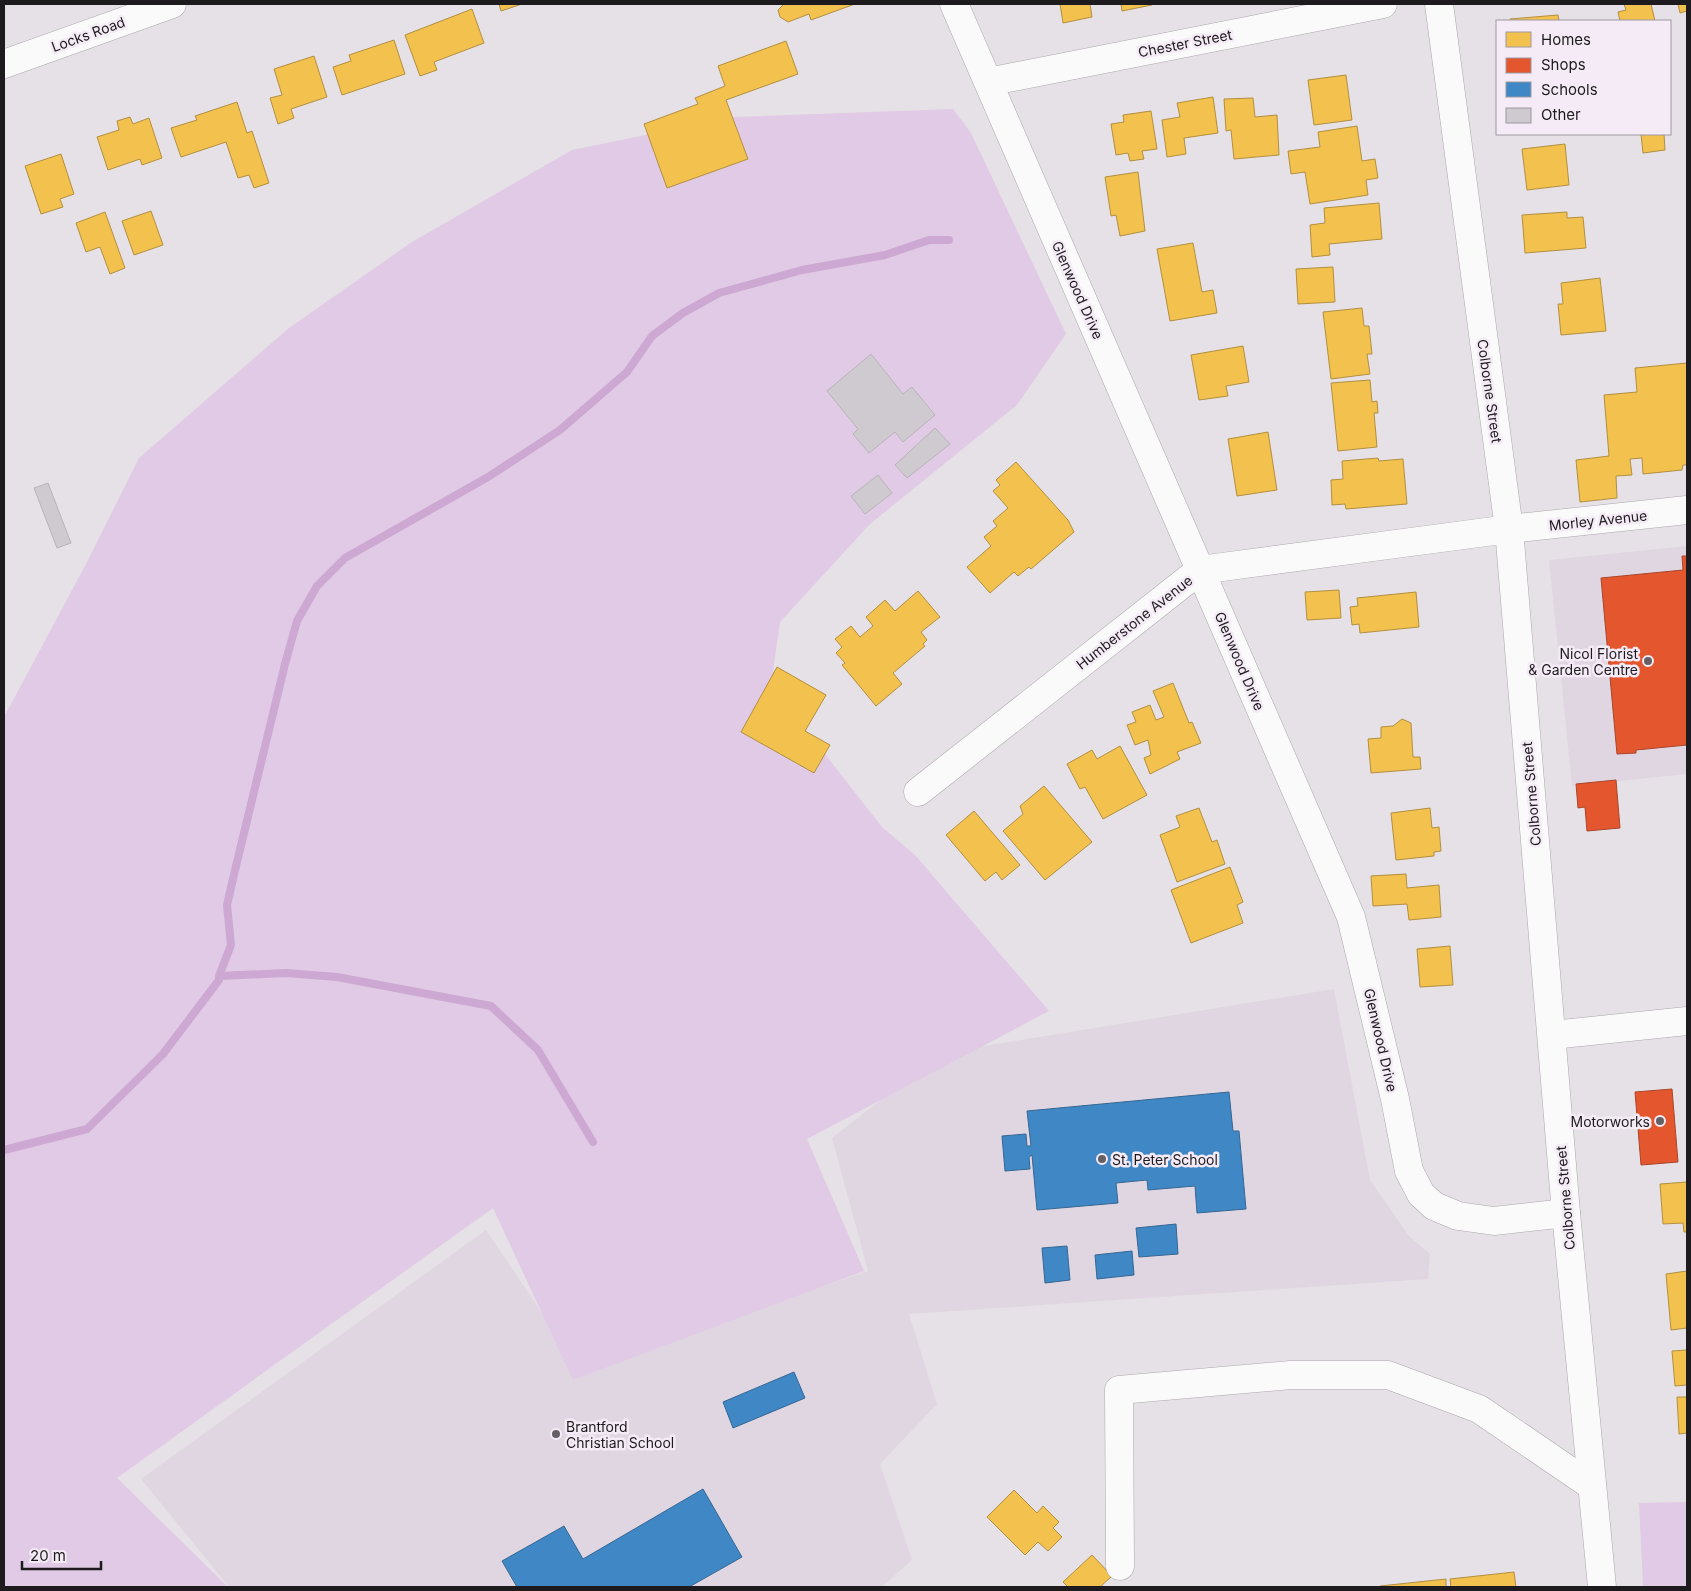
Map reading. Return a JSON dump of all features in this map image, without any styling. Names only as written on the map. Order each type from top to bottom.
[{"type":"street","name":"Locks Road","points":[[4,64],[172,4]]},
{"type":"street","name":"Glenwood Drive","points":[[954,4],[1351,917],[1395,1099],[1409,1171],[1421,1194],[1434,1206],[1458,1216],[1494,1221],[1566,1213]]},
{"type":"street","name":"Chester Street","points":[[988,82],[1383,4]]},
{"type":"street","name":"Colborne Street","points":[[1439,4],[1509,529],[1566,1213],[1602,1587]]},
{"type":"street","name":"Morley Avenue","points":[[1509,529],[1687,510]]},
{"type":"street","name":"Humberstone Avenue","points":[[918,792],[1200,570],[1509,529]]},
{"type":"street","points":[[1552,1035],[1687,1021]]},
{"type":"street","points":[[1120,1566],[1119,1390],[1291,1375],[1388,1375],[1479,1409],[1592,1486]]},
{"type":"shaded area","points":[[953,109],[971,133],[1066,334],[1017,405],[870,524],[780,622],[773,671],[803,726],[882,827],[915,855],[1049,1011],[807,1139],[864,1271],[573,1380],[493,1208],[117,1478],[228,1587],[4,1587],[4,717],[86,564],[139,458],[289,328],[412,242],[572,150],[734,117]]},
{"type":"shaded area","points":[[1687,546],[1687,774],[1572,786],[1549,560]]},
{"type":"shaded area","points":[[1334,989],[1370,1180],[1409,1236],[1430,1254],[1428,1279],[909,1314],[937,1404],[880,1464],[912,1560],[882,1587],[229,1587],[141,1479],[486,1230],[580,1369],[868,1271],[832,1138],[941,1053]]},
{"type":"shaded area","points":[[1687,1502],[1687,1587],[1643,1587],[1639,1503]]},
{"type":"building: Homes","points":[[499,4],[522,4],[501,11]]},
{"type":"building: Homes","points":[[784,4],[855,4],[811,20],[809,14],[788,22],[780,17],[778,10]]},
{"type":"building: Homes","points":[[1060,4],[1090,4],[1092,17],[1063,23]]},
{"type":"building: Homes","points":[[1121,4],[1151,4],[1152,5],[1122,11]]},
{"type":"building: Homes","points":[[1624,4],[1651,4],[1655,20],[1620,20],[1618,12],[1626,10]]},
{"type":"building: Homes","points":[[1678,4],[1687,4],[1687,11],[1680,13]]},
{"type":"building: Homes","points":[[472,9],[484,43],[434,62],[437,70],[420,76],[405,35]]},
{"type":"building: Homes","points":[[1558,15],[1559,20],[1510,20]]},
{"type":"building: Homes","points":[[394,40],[405,74],[342,95],[333,67],[351,61],[349,55]]},
{"type":"building: Homes","points":[[786,41],[798,74],[726,100],[748,159],[667,188],[644,124],[698,104],[695,98],[725,86],[718,66]]},
{"type":"building: Homes","points":[[314,56],[327,97],[291,109],[294,118],[278,124],[270,98],[282,95],[274,69]]},
{"type":"building: Homes","points":[[1346,75],[1352,120],[1314,125],[1308,80]]},
{"type":"building: Homes","points":[[1213,97],[1218,133],[1184,138],[1186,154],[1167,157],[1162,120],[1180,117],[1177,103]]},
{"type":"building: Homes","points":[[1253,98],[1255,117],[1277,115],[1279,155],[1234,159],[1231,130],[1226,131],[1224,99]]},
{"type":"building: Homes","points":[[237,102],[247,133],[252,131],[269,183],[254,188],[249,175],[238,178],[226,142],[181,157],[171,128],[197,120],[195,116]]},
{"type":"building: Homes","points":[[1151,111],[1157,149],[1142,151],[1144,159],[1130,161],[1128,153],[1116,155],[1111,124],[1124,122],[1123,115]]},
{"type":"building: Homes","points":[[130,117],[133,124],[149,118],[162,158],[142,165],[140,159],[108,170],[97,137],[119,130],[117,121]]},
{"type":"building: Homes","points":[[1357,126],[1362,161],[1375,159],[1378,178],[1366,180],[1368,195],[1310,204],[1305,172],[1291,174],[1288,151],[1320,147],[1318,132]]},
{"type":"building: Homes","points":[[1641,135],[1664,135],[1665,150],[1643,153]]},
{"type":"building: Homes","points":[[1565,144],[1569,185],[1527,190],[1522,149]]},
{"type":"building: Homes","points":[[61,154],[74,194],[60,199],[63,207],[41,214],[25,166]]},
{"type":"building: Homes","points":[[1138,172],[1145,231],[1120,236],[1116,215],[1111,216],[1105,177]]},
{"type":"building: Homes","points":[[1379,203],[1382,239],[1329,244],[1330,255],[1312,257],[1310,225],[1325,223],[1324,208]]},
{"type":"building: Homes","points":[[151,211],[163,245],[134,255],[122,221]]},
{"type":"building: Homes","points":[[105,212],[125,268],[110,274],[100,247],[86,252],[76,223]]},
{"type":"building: Homes","points":[[1567,212],[1567,218],[1583,217],[1586,248],[1525,253],[1522,215]]},
{"type":"building: Homes","points":[[1193,243],[1202,292],[1213,290],[1217,313],[1170,321],[1157,249]]},
{"type":"building: Homes","points":[[1333,267],[1335,302],[1298,304],[1296,269]]},
{"type":"building: Homes","points":[[1600,278],[1606,331],[1561,335],[1558,304],[1563,304],[1561,283]]},
{"type":"building: Homes","points":[[1362,308],[1364,326],[1369,326],[1372,354],[1367,354],[1370,374],[1331,379],[1323,312]]},
{"type":"building: Homes","points":[[1243,346],[1249,382],[1226,386],[1228,396],[1199,400],[1191,355]]},
{"type":"building: Homes","points":[[1687,363],[1687,465],[1683,465],[1682,470],[1643,474],[1642,458],[1630,459],[1632,475],[1616,476],[1617,498],[1580,502],[1576,460],[1609,456],[1604,395],[1637,392],[1635,368]]},
{"type":"building: Homes","points":[[1370,380],[1372,402],[1377,401],[1378,413],[1374,413],[1377,447],[1338,451],[1331,383]]},
{"type":"building: Homes","points":[[1268,432],[1277,490],[1237,496],[1228,439]]},
{"type":"building: Homes","points":[[1378,458],[1379,461],[1403,459],[1407,504],[1346,509],[1345,504],[1332,505],[1331,480],[1343,479],[1342,461]]},
{"type":"building: Homes","points":[[1016,462],[1068,520],[1074,532],[1031,569],[1029,567],[1018,576],[1014,572],[990,593],[967,567],[991,546],[984,537],[997,526],[993,521],[1008,508],[993,491],[1000,485],[996,480]]},
{"type":"building: Homes","points":[[1339,590],[1341,618],[1307,620],[1305,592]]},
{"type":"building: Homes","points":[[918,591],[940,617],[921,632],[927,640],[923,644],[925,646],[893,673],[902,684],[876,706],[842,665],[845,663],[836,653],[842,647],[835,639],[851,626],[860,637],[873,626],[866,617],[885,600],[895,611]]},
{"type":"building: Homes","points":[[1416,592],[1419,627],[1360,633],[1359,624],[1352,625],[1350,607],[1358,606],[1357,598]]},
{"type":"building: Homes","points":[[777,667],[826,695],[805,731],[830,745],[814,773],[741,732]]},
{"type":"building: Homes","points":[[1173,683],[1189,723],[1192,722],[1201,743],[1177,752],[1180,759],[1150,774],[1144,758],[1151,755],[1148,740],[1135,745],[1127,725],[1136,722],[1132,712],[1150,705],[1156,720],[1164,717],[1153,691]]},
{"type":"building: Homes","points":[[1402,719],[1411,723],[1413,757],[1420,757],[1421,769],[1371,773],[1368,739],[1381,738],[1381,727],[1393,726]]},
{"type":"building: Homes","points":[[1120,746],[1147,795],[1103,819],[1085,787],[1080,789],[1067,764],[1092,750],[1097,759]]},
{"type":"building: Homes","points":[[1044,786],[1092,842],[1045,880],[1003,831],[1023,814],[1020,806]]},
{"type":"building: Homes","points":[[1199,808],[1212,842],[1217,840],[1225,864],[1177,882],[1160,835],[1180,827],[1176,816]]},
{"type":"building: Homes","points":[[1430,808],[1432,828],[1439,827],[1441,851],[1434,852],[1434,856],[1396,860],[1391,813]]},
{"type":"building: Homes","points":[[974,811],[1020,865],[1002,880],[996,872],[985,881],[946,835]]},
{"type":"building: Homes","points":[[1230,867],[1243,902],[1237,905],[1243,923],[1191,943],[1171,890]]},
{"type":"building: Homes","points":[[1406,874],[1407,888],[1439,885],[1441,917],[1409,920],[1407,904],[1373,906],[1371,876]]},
{"type":"building: Homes","points":[[1450,946],[1453,985],[1420,987],[1417,949]]},
{"type":"building: Homes","points":[[1687,1182],[1687,1232],[1684,1232],[1683,1223],[1663,1224],[1660,1184]]},
{"type":"building: Homes","points":[[1687,1271],[1687,1328],[1671,1330],[1666,1274]]},
{"type":"building: Homes","points":[[1687,1350],[1687,1385],[1675,1386],[1672,1351]]},
{"type":"building: Homes","points":[[1677,1397],[1687,1397],[1687,1433],[1679,1434]]},
{"type":"building: Homes","points":[[1014,1490],[1037,1513],[1043,1506],[1059,1522],[1053,1528],[1062,1537],[1048,1551],[1038,1542],[1025,1555],[987,1517]]},
{"type":"building: Homes","points":[[1092,1555],[1112,1576],[1100,1587],[1068,1587],[1063,1582]]},
{"type":"building: Homes","points":[[1514,1572],[1516,1587],[1451,1587],[1450,1579]]},
{"type":"building: Homes","points":[[1446,1579],[1446,1587],[1380,1587],[1380,1586]]},
{"type":"building: Shops","name":"Nicol Florist & Garden Centre","points":[[1682,556],[1687,556],[1687,745],[1636,750],[1636,753],[1617,754],[1601,578],[1683,570]]},
{"type":"building: Shops","points":[[1616,780],[1620,828],[1587,831],[1585,807],[1578,808],[1576,784]]},
{"type":"building: Shops","points":[[1672,1089],[1678,1162],[1641,1165],[1635,1092]]},
{"type":"building: Schools","points":[[1229,1092],[1233,1131],[1239,1131],[1246,1209],[1197,1213],[1195,1186],[1148,1190],[1147,1180],[1116,1183],[1118,1203],[1037,1210],[1032,1155],[1029,1157],[1030,1169],[1005,1171],[1002,1136],[1026,1134],[1027,1146],[1031,1146],[1027,1111]]},
{"type":"building: Schools","points":[[1176,1224],[1178,1254],[1139,1257],[1136,1228]]},
{"type":"building: Schools","points":[[1067,1246],[1070,1280],[1045,1283],[1042,1248]]},
{"type":"building: Schools","points":[[1132,1251],[1134,1275],[1097,1279],[1095,1255]]},
{"type":"building: Schools","points":[[794,1372],[805,1398],[733,1428],[723,1402]]},
{"type":"building: Schools","points":[[703,1489],[742,1557],[689,1587],[517,1587],[502,1561],[564,1526],[583,1559]]},
{"type":"building: Other","points":[[871,354],[903,394],[912,387],[935,415],[903,442],[895,432],[869,453],[853,434],[858,429],[827,391]]},
{"type":"building: Other","points":[[935,428],[950,444],[907,478],[895,465]]},
{"type":"building: Other","points":[[878,475],[892,493],[865,514],[851,496]]},
{"type":"building: Other","points":[[48,483],[71,543],[57,548],[34,488]]},
{"type":"waterway","points":[[4,1150],[87,1129],[163,1054],[219,980],[231,945],[227,905],[297,621],[317,586],[345,558],[488,477],[560,430],[627,372],[652,336],[683,313],[719,293],[802,270],[885,255],[929,240],[949,240]]},
{"type":"waterway","points":[[219,976],[286,973],[337,977],[491,1006],[538,1050],[593,1142]]},
{"type":"place","name":"Nicol Florist & Garden Centre","points":[[1648,661]]},
{"type":"place","name":"Motorworks","points":[[1660,1121]]},
{"type":"place","name":"St. Peter School","points":[[1102,1159]]},
{"type":"place","name":"Brantford Christian School","points":[[556,1434]]}]
